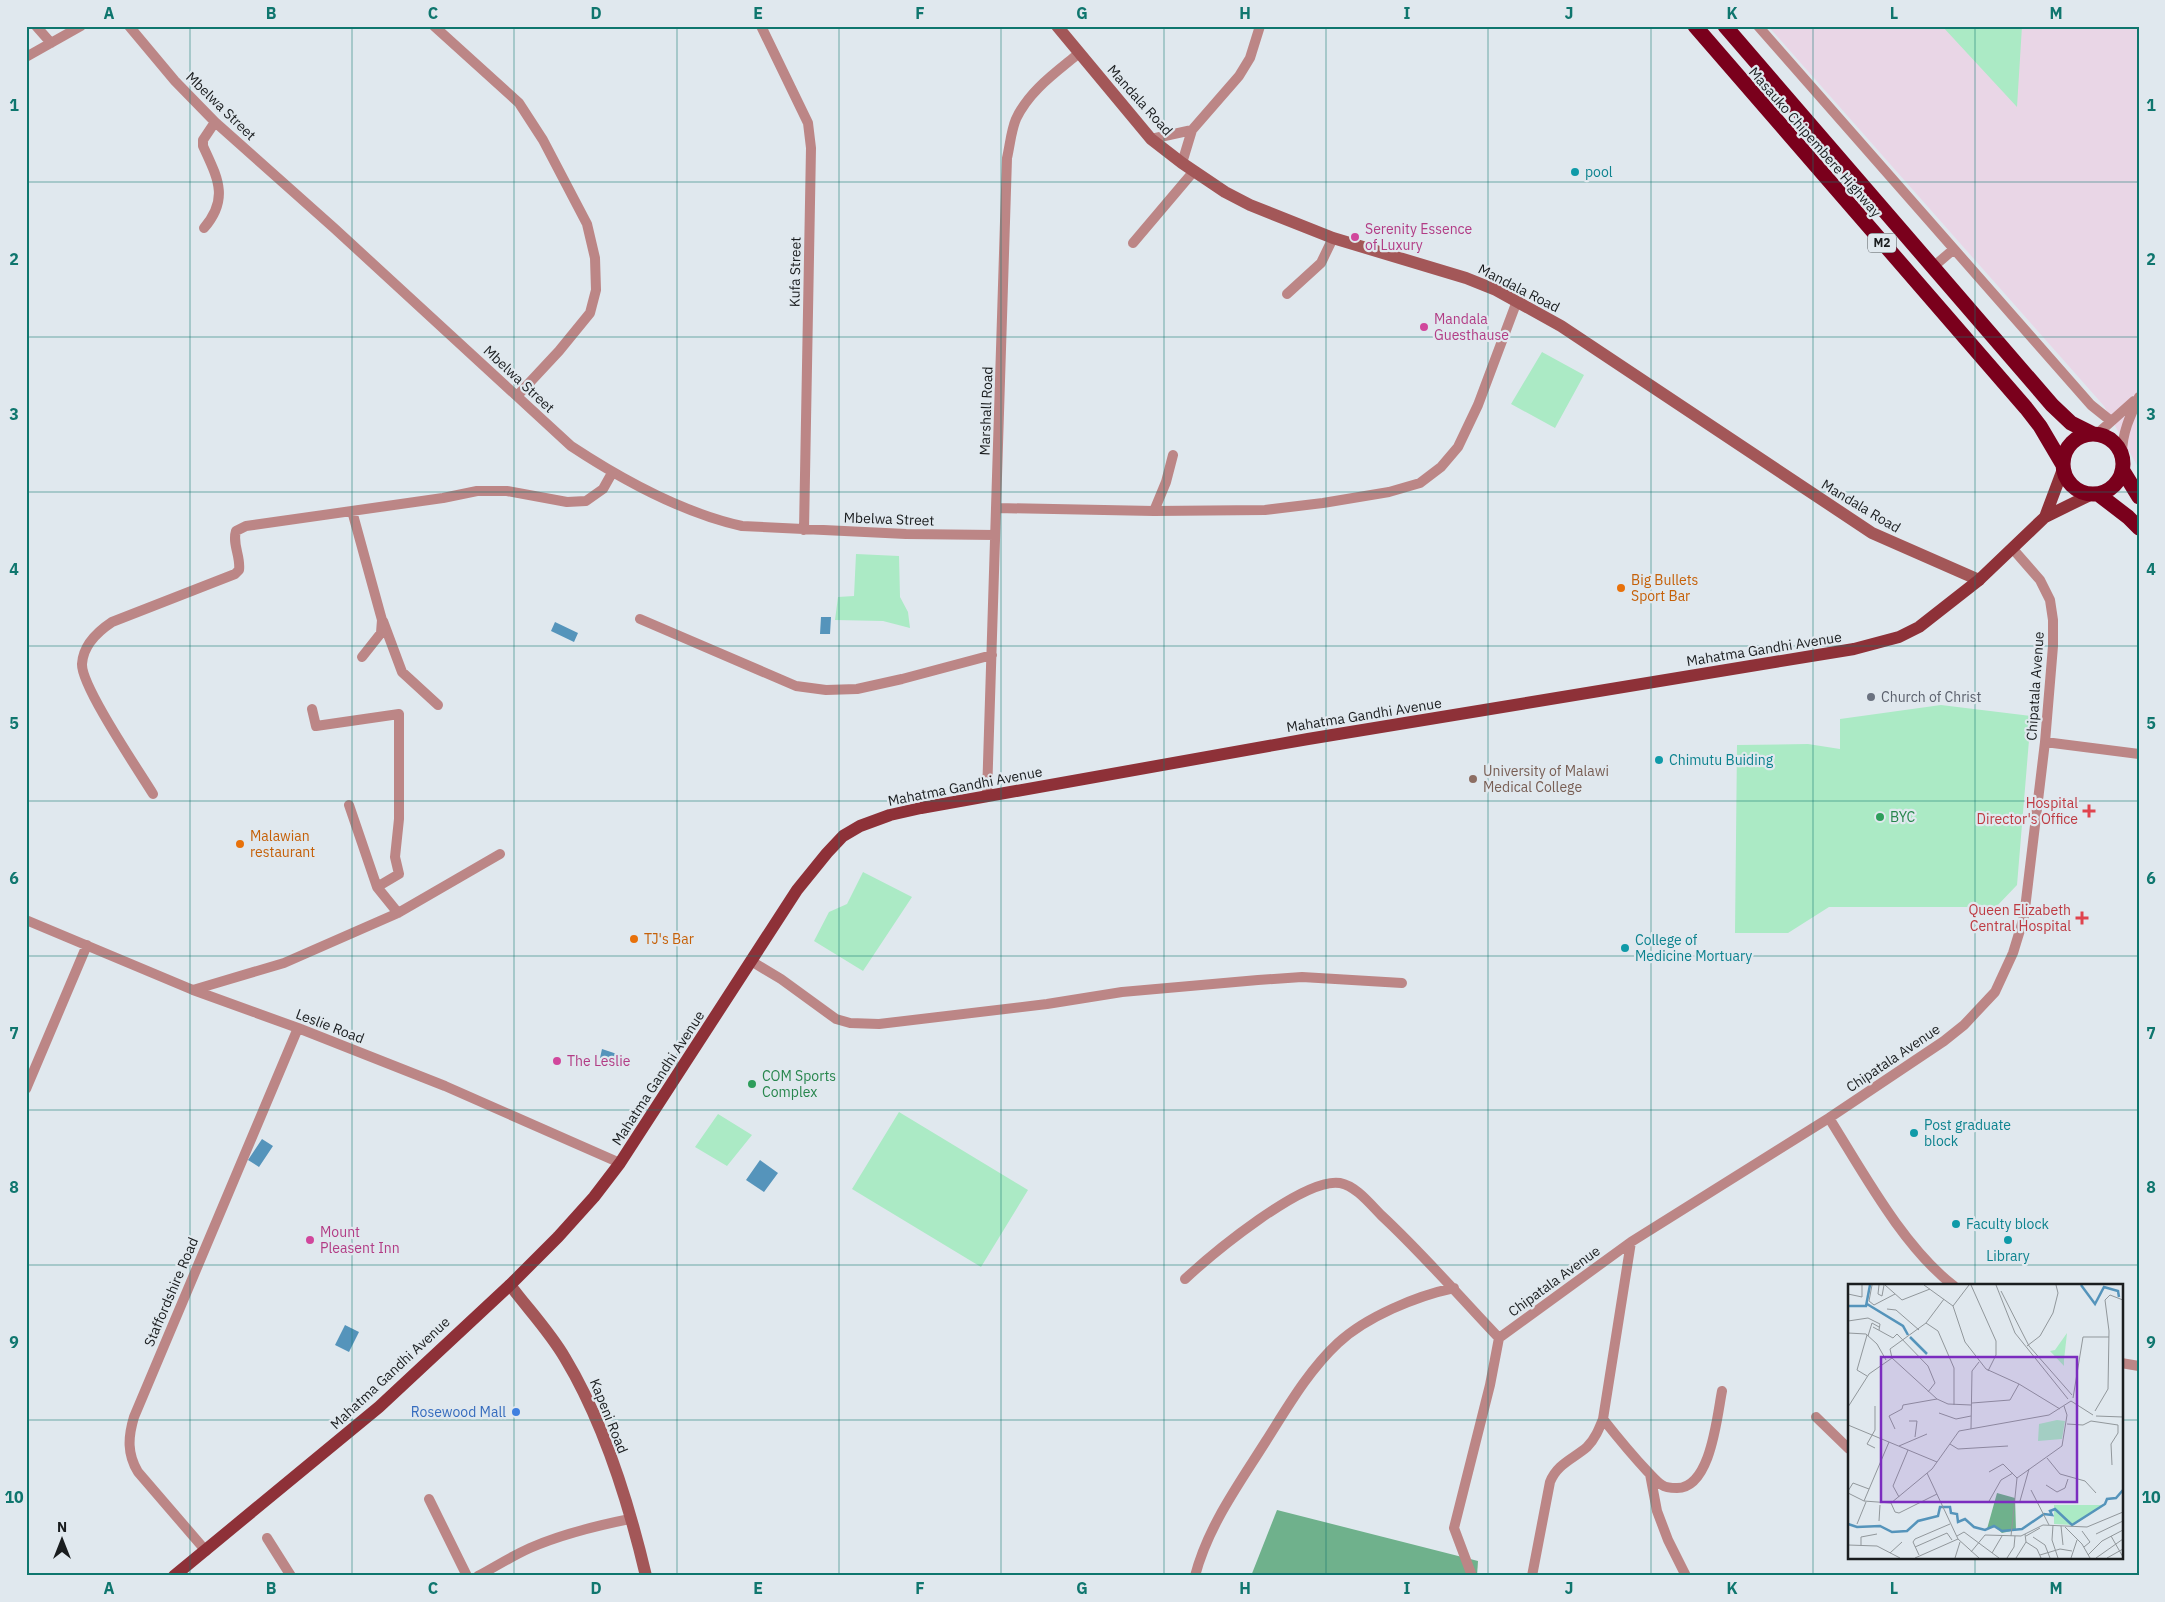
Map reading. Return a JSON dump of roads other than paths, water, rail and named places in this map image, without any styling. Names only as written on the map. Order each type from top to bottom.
[{"type":"highway","name":"Masauko Chipembere Highway","points":[[1694,26],[2035,420],[2063,467]]},
{"type":"highway","name":"Masauko Chipembere Highway","points":[[1725,26],[2052,405],[2071,423],[2095,434]]},
{"type":"highway","points":[[2063,467],[2064,455],[2075,440],[2095,434]]},
{"type":"highway","name":"M2","points":[[2095,434],[2112,441],[2122,454]]},
{"type":"highway","points":[[2122,454],[2123,470],[2139,497]]},
{"type":"highway","name":"M2","points":[[2063,467],[2070,484],[2076,489],[2095,494],[2128,517],[2139,528]]},
{"type":"highway","points":[[2095,494],[2109,490],[2118,481],[2123,470]]},
{"type":"main road","name":"Mahatma Gandhi Avenue","points":[[2045,517],[2063,467]]},
{"type":"main road","name":"Mahatma Gandhi Avenue","points":[[174,1576],[379,1407],[510,1285],[594,1197],[620,1162],[797,890],[843,836],[860,826],[890,815],[987,795],[1308,739],[1854,650],[1899,637],[1919,627],[1979,580],[2045,517],[2095,494]]},
{"type":"street","points":[[36,26],[51,43]]},
{"type":"street","points":[[26,57],[81,26]]},
{"type":"street","name":"Mbelwa Street","points":[[129,26],[176,81],[215,122],[334,228],[571,446],[612,473],[722,521],[742,526],[804,530],[995,536]]},
{"type":"street","points":[[434,26],[519,103],[543,140],[587,224],[595,258],[596,290],[590,313],[559,352],[517,396]]},
{"type":"street","name":"Kufa Street","points":[[762,26],[808,123],[811,148],[804,530]]},
{"type":"street","name":"Mandala Road","points":[[1057,26],[1078,54],[1151,139],[1225,192],[1250,205],[1333,238],[1466,278],[1517,301],[1561,326],[1872,533],[1979,580]]},
{"type":"street","points":[[1182,163],[1192,130],[1239,76],[1250,58],[1260,26]]},
{"type":"street","points":[[1758,26],[2091,405],[2111,422]]},
{"type":"street","name":"Marshall Road","points":[[987,795],[1007,158],[1016,120],[1026,102],[1046,80],[1078,54]]},
{"type":"street","points":[[204,228],[218,205],[220,194],[216,174],[203,146],[203,140],[215,122]]},
{"type":"street","points":[[1151,139],[1192,130]]},
{"type":"street","points":[[1133,243],[1194,171]]},
{"type":"street","points":[[1287,294],[1321,263],[1333,238]]},
{"type":"street","points":[[1933,267],[1954,249]]},
{"type":"street","points":[[997,508],[1154,511],[1265,510],[1389,492],[1420,483],[1442,468],[1458,447],[1478,405],[1517,301]]},
{"type":"street","points":[[2095,434],[2139,397]]},
{"type":"street","points":[[2122,454],[2122,440],[2126,425],[2139,397]]},
{"type":"street","points":[[1154,511],[1166,482],[1173,455]]},
{"type":"street","points":[[153,794],[118,738],[85,679],[82,666],[84,653],[91,640],[100,630],[112,622],[235,574],[240,570],[234,538],[236,532],[246,526],[477,491],[507,491],[566,502],[586,501],[603,489],[612,473]]},
{"type":"street","points":[[352,511],[382,620],[402,672],[438,704]]},
{"type":"street","name":"Chipatala Avenue","points":[[1499,1338],[1631,1242],[1829,1118],[1944,1041],[1964,1025],[1995,992],[2013,954],[2024,917],[2045,742],[2054,620],[2050,600],[2040,580],[2012,548]]},
{"type":"street","points":[[640,619],[796,686],[826,690],[857,689],[992,655]]},
{"type":"street","points":[[362,657],[381,633],[382,620]]},
{"type":"street","points":[[312,709],[316,726],[399,714],[399,818],[395,857],[399,874],[377,887]]},
{"type":"street","points":[[2045,742],[2139,754]]},
{"type":"street","points":[[349,805],[377,887],[398,913]]},
{"type":"street","points":[[193,990],[284,963],[398,913],[500,854]]},
{"type":"street","name":"Leslie Road","points":[[26,920],[193,990],[298,1028],[445,1086],[620,1162]]},
{"type":"street","points":[[26,1089],[87,945]]},
{"type":"street","points":[[751,961],[781,979],[836,1019],[850,1023],[888,1023],[1047,1004],[1122,992],[1230,982],[1302,977],[1402,983]]},
{"type":"street","name":"Staffordshire Road","points":[[206,1551],[138,1472],[131,1460],[129,1434],[134,1417],[298,1028]]},
{"type":"street","points":[[1829,1118],[1883,1202],[1916,1248],[1943,1278],[1951,1284]]},
{"type":"street","points":[[1185,1279],[1244,1230],[1316,1186],[1329,1183],[1340,1183],[1358,1193],[1411,1243],[1499,1338],[1490,1385],[1454,1528],[1472,1576]]},
{"type":"street","points":[[1532,1576],[1550,1482],[1554,1472],[1588,1446],[1597,1434],[1603,1419],[1631,1242]]},
{"type":"street","name":"Kapeni Road","points":[[510,1285],[564,1356],[584,1391],[598,1425],[630,1519],[646,1576]]},
{"type":"street","points":[[1195,1576],[1209,1536],[1227,1503],[1319,1362],[1338,1342],[1386,1312],[1439,1291],[1454,1288]]},
{"type":"street","points":[[2122,1364],[2139,1366]]},
{"type":"street","points":[[1603,1419],[1629,1452],[1662,1485],[1680,1488],[1692,1484],[1699,1477],[1706,1462],[1722,1391]]},
{"type":"street","points":[[1816,1416],[1848,1449]]},
{"type":"street","points":[[1650,1473],[1657,1511],[1668,1540],[1686,1576]]},
{"type":"street","points":[[429,1499],[467,1576]]},
{"type":"street","points":[[478,1576],[530,1548],[560,1536],[590,1527],[630,1519]]},
{"type":"street","points":[[267,1538],[291,1576]]},
{"type":"water","points":[[821,617],[831,617],[830,634],[820,634]]},
{"type":"water","points":[[555,622],[578,633],[574,642],[551,631]]},
{"type":"water","points":[[602,1049],[620,1055],[617,1063],[600,1058]]},
{"type":"water","points":[[262,1139],[273,1146],[259,1167],[248,1160]]},
{"type":"water","points":[[760,1160],[778,1173],[764,1192],[746,1180]]},
{"type":"water","points":[[345,1325],[359,1332],[349,1352],[335,1345]]},
{"type":"place","name":"pool","points":[[1575,172]]},
{"type":"place","name":"Serenity Essence of Luxury","points":[[1355,237]]},
{"type":"place","name":"Mandala Guesthause","points":[[1424,327]]},
{"type":"place","name":"Big Bullets Sport Bar","points":[[1621,588]]},
{"type":"place","name":"Church of Christ","points":[[1871,697]]},
{"type":"place","name":"Chimutu Buiding","points":[[1659,760]]},
{"type":"place","name":"University of Malawi Medical College","points":[[1473,779]]},
{"type":"place","name":"Hospital Director's Office","points":[[2089,811]]},
{"type":"place","name":"BYC","points":[[1880,817]]},
{"type":"place","name":"Malawian restaurant","points":[[240,844]]},
{"type":"place","name":"Queen Elizabeth Central Hospital","points":[[2082,918]]},
{"type":"place","name":"TJ's Bar","points":[[634,939]]},
{"type":"place","name":"College of Medicine Mortuary","points":[[1625,948]]},
{"type":"place","name":"The Leslie","points":[[557,1061]]},
{"type":"place","name":"COM Sports Complex","points":[[752,1084]]},
{"type":"place","name":"Post graduate block","points":[[1914,1133]]},
{"type":"place","name":"Faculty block","points":[[1956,1224]]},
{"type":"place","name":"Mount Pleasent Inn","points":[[310,1240]]},
{"type":"place","name":"Library","points":[[2008,1240]]},
{"type":"place","name":"Rosewood Mall","points":[[516,1412]]}]
